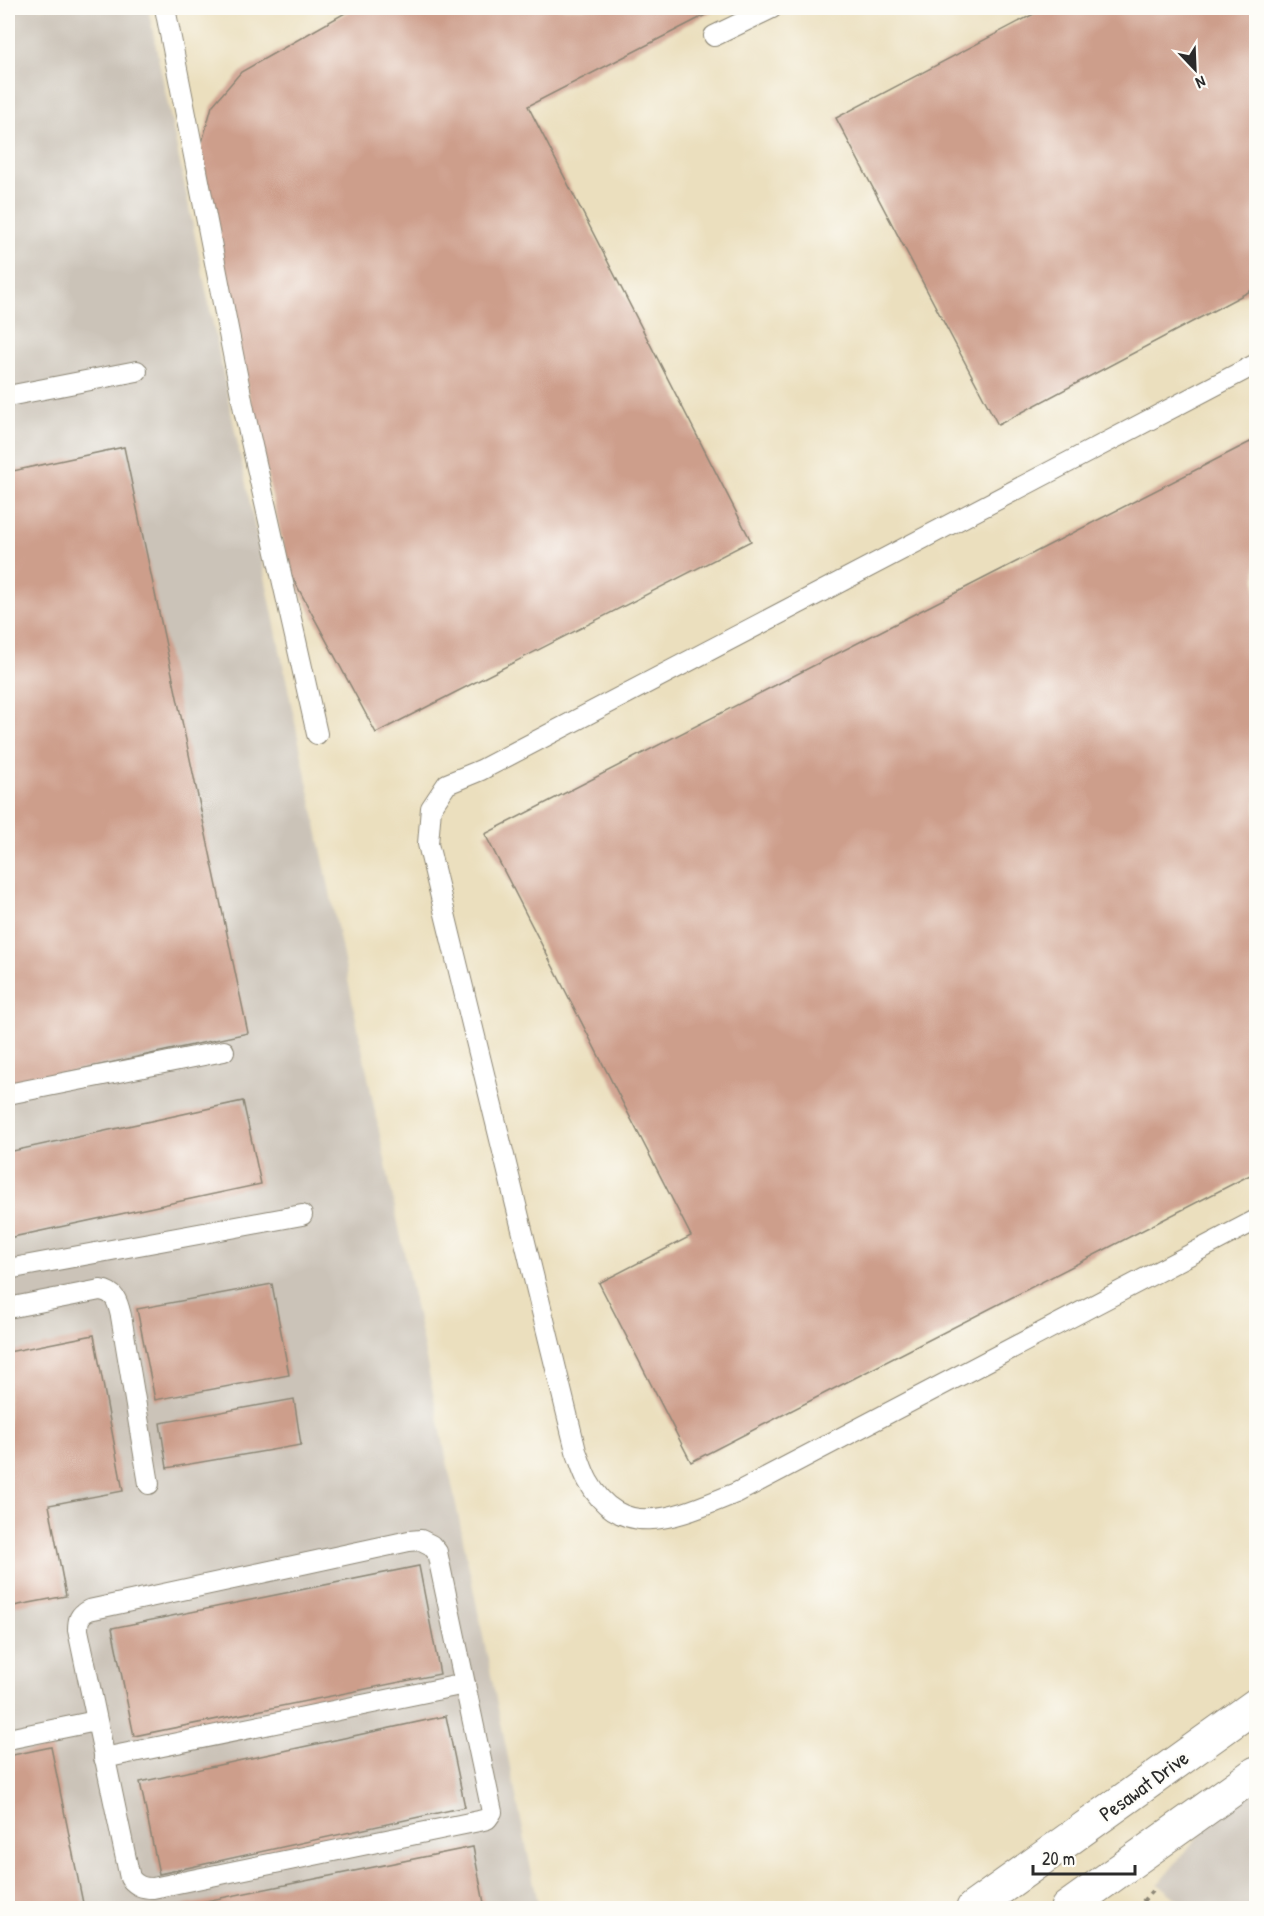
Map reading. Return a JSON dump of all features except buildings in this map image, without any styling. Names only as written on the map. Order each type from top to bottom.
[{"type":"street","name":"Pesawat Drive","points":[[973,1908],[1257,1705]]},
{"type":"street","points":[[1067,1908],[1257,1773]]},
{"type":"lane","points":[[165,8],[244,410],[317,734]]},
{"type":"lane","points":[[714,36],[772,8]]},
{"type":"lane","points":[[1257,364],[481,770],[447,784],[431,808],[428,844],[576,1451],[588,1481],[603,1503],[624,1515],[646,1521],[665,1518],[684,1514],[736,1493],[1257,1220]]},
{"type":"lane","points":[[8,396],[136,371]]},
{"type":"lane","points":[[8,1094],[224,1050]]},
{"type":"lane","points":[[8,1269],[302,1215]]},
{"type":"lane","points":[[8,1308],[100,1290],[108,1291],[116,1297],[149,1484]]},
{"type":"lane","points":[[421,1540],[431,1545],[437,1552],[465,1684],[492,1812],[487,1819],[153,1888],[143,1888],[130,1878],[96,1721],[78,1621],[81,1614],[89,1610],[421,1540]]},
{"type":"lane","points":[[104,1758],[465,1684]]},
{"type":"lane","points":[[8,1739],[96,1721]]},
{"type":"path","points":[[1137,1908],[1158,1884]]},
{"type":"shaded area","points":[[8,8],[148,8],[539,1908],[8,1908]]},
{"type":"shaded area","points":[[1256,1768],[1256,1908],[1188,1908],[1158,1884]]}]
